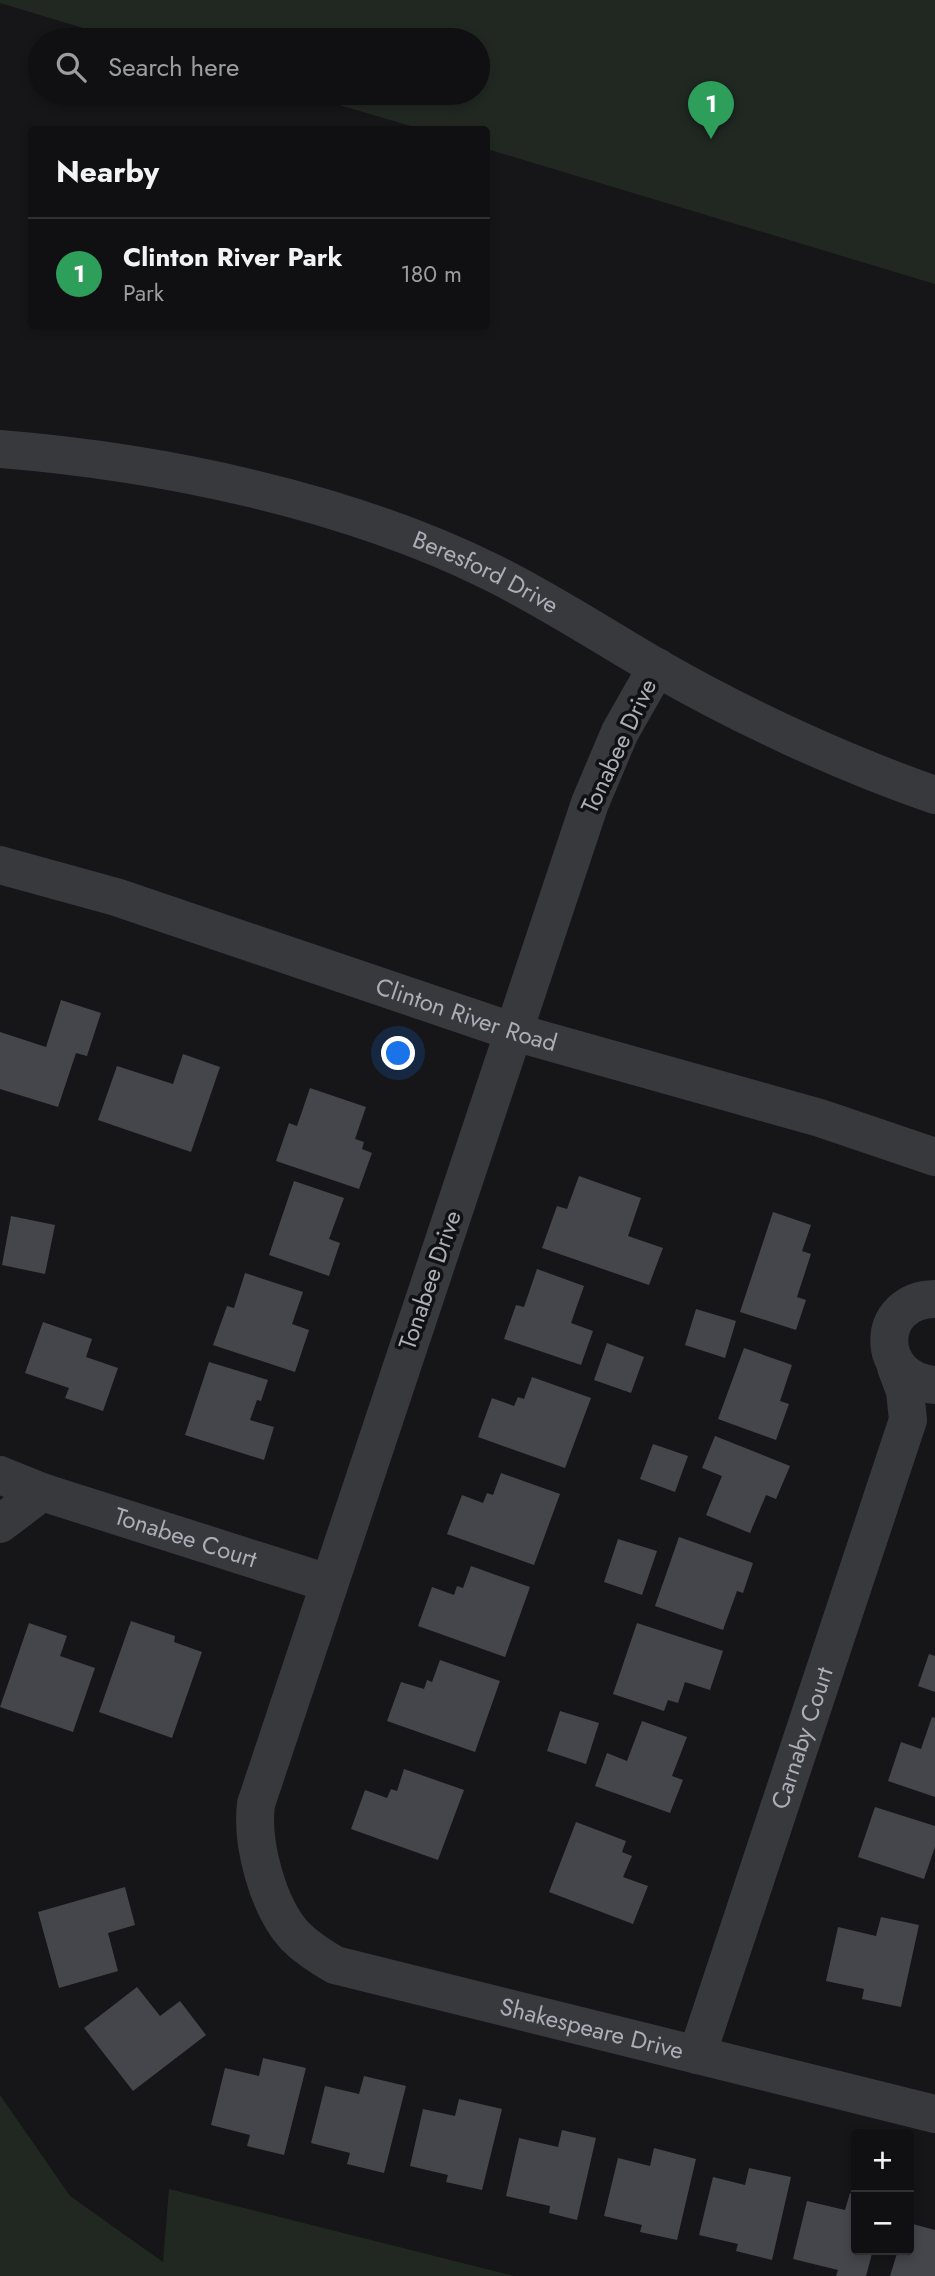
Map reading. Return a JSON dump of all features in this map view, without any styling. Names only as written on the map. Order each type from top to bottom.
[{"type":"street","name":"Beresford Drive","points":[[0,449],[70,454],[183,474],[298,500],[372,524],[489,571],[657,667],[808,744],[935,795]]},
{"type":"street","name":"Tonabee Drive","points":[[276,1903],[257,1852],[253,1827],[256,1804],[590,803],[620,732],[657,667]]},
{"type":"street","name":"Clinton River Road","points":[[0,865],[116,897],[514,1032],[820,1118],[935,1157]]},
{"type":"street","name":"Carnaby Court","points":[[697,2055],[908,1420],[905,1391],[890,1353],[892,1324],[911,1303],[935,1298]]},
{"type":"street","points":[[896,1367],[919,1384],[935,1385]]},
{"type":"street","name":"Carnaby Court","points":[[908,1420],[935,1393]]},
{"type":"street","name":"Tonabee Court","points":[[0,1475],[42,1492],[328,1583]]},
{"type":"street","points":[[0,1484],[4,1499],[0,1521]]},
{"type":"street","points":[[0,1521],[42,1492]]},
{"type":"street","name":"Shakespeare Drive","points":[[276,1903],[293,1934],[335,1965],[935,2114]]},
{"type":"shaded area","points":[[0,0],[935,0],[935,284],[490,150],[490,126],[411,126],[339,105],[490,105],[490,28],[83,28],[0,3]]},
{"type":"shaded area","points":[[0,2095],[70,2196],[163,2262],[169,2189],[514,2276],[0,2276]]},
{"type":"building","points":[[61,1000],[101,1013],[87,1056],[76,1053],[58,1107],[0,1089],[0,1032],[46,1047]]},
{"type":"building","points":[[183,1054],[220,1067],[191,1152],[98,1120],[117,1066],[173,1084]]},
{"type":"building","points":[[310,1088],[366,1107],[355,1139],[364,1142],[362,1149],[372,1153],[359,1189],[276,1161],[289,1123],[297,1126]]},
{"type":"building","points":[[579,1176],[641,1198],[628,1236],[663,1248],[649,1285],[542,1248],[557,1206],[567,1209]]},
{"type":"building","points":[[294,1181],[344,1198],[329,1239],[340,1243],[329,1276],[269,1255]]},
{"type":"building","points":[[773,1212],[811,1225],[802,1251],[811,1254],[797,1297],[806,1300],[796,1330],[740,1312]]},
{"type":"building","points":[[11,1216],[55,1225],[45,1274],[2,1265]]},
{"type":"building","points":[[537,1269],[584,1286],[571,1323],[593,1331],[581,1365],[504,1339],[516,1305],[524,1307]]},
{"type":"building","points":[[245,1273],[303,1292],[292,1324],[309,1330],[295,1372],[213,1345],[227,1306],[234,1308]]},
{"type":"building","points":[[696,1309],[736,1321],[725,1358],[685,1345]]},
{"type":"building","points":[[43,1322],[92,1339],[86,1357],[118,1368],[103,1411],[65,1398],[69,1388],[25,1373]]},
{"type":"building","points":[[607,1343],[644,1357],[631,1393],[594,1380]]},
{"type":"building","points":[[744,1348],[792,1365],[780,1401],[789,1404],[776,1440],[718,1419]]},
{"type":"building","points":[[209,1362],[268,1380],[261,1401],[257,1400],[250,1420],[274,1427],[264,1460],[185,1435]]},
{"type":"building","points":[[532,1377],[591,1398],[565,1468],[478,1437],[492,1398],[514,1406],[518,1397],[524,1399]]},
{"type":"building","points":[[715,1436],[790,1466],[776,1499],[766,1495],[750,1533],[706,1515],[722,1476],[702,1468]]},
{"type":"building","points":[[653,1444],[688,1456],[675,1492],[640,1479]]},
{"type":"building","points":[[501,1473],[560,1494],[534,1565],[447,1534],[462,1495],[483,1503],[487,1493],[493,1495]]},
{"type":"building","points":[[679,1537],[753,1563],[743,1593],[737,1591],[723,1630],[655,1606]]},
{"type":"building","points":[[618,1539],[657,1551],[642,1595],[604,1582]]},
{"type":"building","points":[[471,1566],[530,1587],[505,1657],[418,1626],[432,1587],[454,1595],[457,1586],[463,1588]]},
{"type":"building","points":[[131,1621],[175,1636],[174,1642],[202,1652],[172,1738],[99,1712]]},
{"type":"building","points":[[29,1623],[67,1636],[60,1656],[95,1668],[73,1732],[0,1707]]},
{"type":"building","points":[[637,1623],[723,1651],[710,1690],[685,1682],[678,1703],[668,1700],[664,1711],[613,1694]]},
{"type":"building","points":[[929,1654],[935,1656],[935,1692],[918,1686]]},
{"type":"building","points":[[440,1660],[500,1681],[475,1752],[387,1721],[401,1682],[424,1689],[427,1680],[432,1682]]},
{"type":"building","points":[[560,1711],[599,1723],[586,1764],[547,1751]]},
{"type":"building","points":[[932,1717],[935,1718],[935,1797],[888,1781],[901,1742],[921,1749]]},
{"type":"building","points":[[642,1721],[687,1737],[672,1776],[683,1780],[670,1813],[595,1786],[607,1753],[627,1761]]},
{"type":"building","points":[[404,1769],[464,1790],[438,1860],[351,1829],[365,1790],[387,1798],[391,1789],[397,1791]]},
{"type":"building","points":[[875,1807],[935,1826],[935,1847],[924,1879],[858,1857]]},
{"type":"building","points":[[576,1822],[626,1841],[622,1852],[632,1856],[623,1877],[648,1886],[633,1924],[549,1892]]},
{"type":"building","points":[[125,1887],[135,1925],[108,1933],[118,1971],[59,1988],[38,1912]]},
{"type":"building","points":[[881,1917],[919,1925],[901,2007],[862,1999],[864,1989],[826,1981],[838,1927],[876,1936]]},
{"type":"building","points":[[137,1987],[160,2016],[180,2001],[206,2035],[133,2091],[84,2028]]},
{"type":"building","points":[[263,2058],[306,2068],[284,2155],[247,2146],[250,2135],[211,2125],[225,2068],[259,2076]]},
{"type":"building","points":[[364,2076],[406,2086],[384,2173],[347,2164],[350,2153],[311,2143],[325,2086],[359,2094]]},
{"type":"building","points":[[459,2099],[502,2109],[482,2190],[446,2182],[448,2175],[410,2166],[423,2109],[455,2116]]},
{"type":"building","points":[[562,2130],[596,2138],[577,2220],[549,2213],[550,2206],[506,2196],[519,2138],[558,2147]]},
{"type":"building","points":[[654,2148],[696,2159],[677,2240],[640,2232],[642,2225],[604,2216],[618,2158],[650,2166]]},
{"type":"building","points":[[749,2168],[791,2177],[772,2260],[736,2251],[738,2244],[699,2235],[713,2177],[745,2185]]},
{"type":"building","points":[[851,2193],[851,2255],[872,2255],[866,2276],[836,2276],[838,2270],[793,2259],[807,2201],[845,2210]]},
{"type":"building","points":[[914,2224],[935,2230],[935,2276],[890,2276],[896,2255],[914,2255]]},
{"type":"place","name":"Clinton River Park","points":[[711,139]]}]
